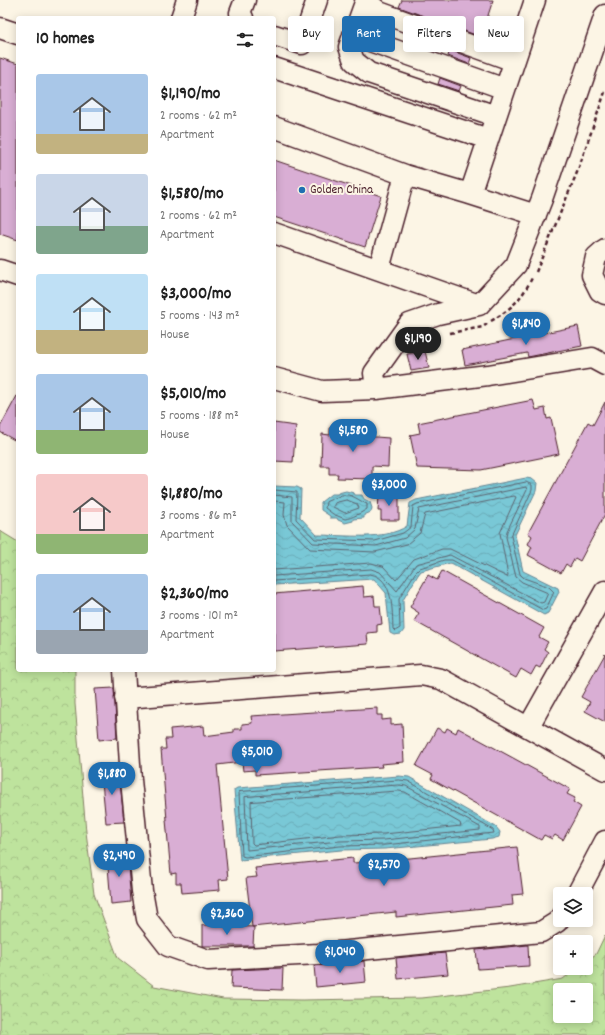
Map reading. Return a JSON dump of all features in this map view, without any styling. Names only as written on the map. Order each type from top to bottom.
[{"type":"street","points":[[182,16],[187,0]]},
{"type":"street","points":[[242,16],[240,13],[245,0]]},
{"type":"street","points":[[276,36],[302,44],[317,0]]},
{"type":"street","points":[[470,194],[535,0]]},
{"type":"street","points":[[369,16],[379,12],[386,16]]},
{"type":"street","points":[[376,389],[374,374],[409,324],[438,314],[479,305],[516,265],[536,215],[605,15]]},
{"type":"street","points":[[395,21],[506,86]]},
{"type":"street","points":[[0,28],[16,33]]},
{"type":"street","points":[[395,36],[506,86]]},
{"type":"street","points":[[351,52],[354,61],[369,73],[506,86]]},
{"type":"street","points":[[276,69],[488,139]]},
{"type":"street","points":[[276,128],[405,175],[536,215]]},
{"type":"street","points":[[379,269],[405,175]]},
{"type":"street","points":[[276,234],[479,305]]},
{"type":"street","points":[[605,249],[596,257],[592,274],[600,291],[605,294]]},
{"type":"street","points":[[0,270],[16,275]]},
{"type":"street","points":[[276,379],[322,391],[376,389],[488,375],[592,358],[605,365]]},
{"type":"street","points":[[529,726],[605,591]]},
{"type":"street","points":[[124,672],[131,780],[142,891],[147,919],[168,946],[208,960],[318,954],[540,932],[553,924]]},
{"type":"street","points":[[126,698],[421,675],[441,679],[529,726],[605,770]]},
{"type":"street","points":[[581,887],[605,841]]},
{"type":"green space","points":[[0,531],[16,541],[16,672],[75,672],[75,704],[86,832],[94,894],[118,958],[154,986],[223,999],[302,1000],[422,998],[510,988],[563,979],[568,975],[593,975],[593,956],[596,954],[605,935],[605,1035],[0,1035]]},
{"type":"water","points":[[526,478],[532,479],[537,483],[536,491],[515,535],[523,571],[558,588],[559,592],[548,613],[544,615],[450,563],[421,571],[403,600],[404,630],[401,634],[394,635],[390,633],[386,593],[374,579],[276,585],[276,486],[297,487],[301,489],[300,517],[317,535],[364,536],[387,534],[398,531],[407,526],[410,503],[416,500]]},
{"type":"water","points":[[346,491],[354,493],[355,495],[362,495],[364,499],[370,502],[372,508],[371,512],[364,515],[364,518],[353,519],[353,521],[345,523],[337,518],[330,518],[330,516],[321,510],[321,502],[331,494],[338,494]]},
{"type":"water","points":[[399,776],[409,777],[496,827],[500,832],[499,837],[492,839],[385,849],[341,850],[240,860],[234,790],[237,788]]},
{"type":"building","points":[[402,0],[493,0],[488,16],[474,16],[474,34],[466,32],[466,16],[424,16],[399,7]]},
{"type":"building","points":[[449,52],[455,52],[471,58],[469,64],[448,56]]},
{"type":"building","points":[[0,58],[16,63],[16,239],[0,234]]},
{"type":"building","points":[[440,78],[461,86],[459,91],[438,84]]},
{"type":"building","points":[[276,161],[381,196],[365,247],[276,218]]},
{"type":"building","points":[[578,326],[582,346],[528,357],[527,353],[465,365],[462,350]]},
{"type":"building","points":[[425,351],[429,368],[411,371],[407,354]]},
{"type":"building","points":[[16,398],[16,441],[0,432],[0,427]]},
{"type":"building","points":[[533,400],[536,410],[545,408],[547,419],[551,418],[559,454],[481,470],[417,468],[410,435],[420,433],[418,423]]},
{"type":"building","points":[[605,402],[605,514],[580,561],[575,558],[570,567],[566,564],[561,573],[528,555],[532,547],[528,544],[532,536],[528,533],[588,422],[593,425]]},
{"type":"building","points":[[276,423],[296,426],[293,462],[276,461]]},
{"type":"building","points":[[339,424],[354,424],[354,429],[364,429],[363,436],[389,438],[388,467],[372,466],[372,479],[337,478],[338,474],[329,474],[329,466],[321,466],[322,434],[330,435],[330,427],[339,428]]},
{"type":"building","points":[[379,495],[399,495],[399,520],[381,520],[381,511],[378,511]]},
{"type":"building","points":[[442,571],[544,628],[539,637],[548,642],[544,649],[548,652],[540,668],[536,666],[531,675],[521,669],[516,678],[414,621],[419,613],[410,607],[428,575],[437,580]]},
{"type":"building","points":[[363,586],[364,597],[374,596],[375,606],[380,606],[382,624],[377,625],[377,632],[367,633],[368,644],[276,651],[276,594]]},
{"type":"building","points":[[605,654],[605,722],[585,711],[590,702],[581,697]]},
{"type":"building","points":[[114,688],[117,738],[99,740],[95,689]]},
{"type":"building","points":[[377,708],[377,715],[382,715],[382,720],[391,719],[391,725],[402,724],[404,762],[381,764],[382,767],[255,775],[255,770],[243,771],[242,762],[217,765],[228,879],[219,880],[220,890],[182,893],[181,883],[176,883],[176,873],[171,874],[166,820],[161,749],[166,749],[165,739],[171,739],[170,729],[203,726],[204,736],[234,732],[234,729],[242,729],[242,724],[252,723],[251,716]]},
{"type":"building","points":[[437,728],[445,732],[447,728],[456,733],[458,728],[570,789],[567,794],[575,798],[573,802],[581,807],[563,840],[555,835],[552,839],[544,835],[541,840],[431,779],[433,775],[416,766]]},
{"type":"building","points":[[119,770],[124,822],[106,823],[101,771]]},
{"type":"building","points":[[517,847],[523,894],[512,895],[513,905],[396,917],[396,912],[252,927],[246,878],[257,877],[255,868],[353,858],[353,863],[371,862]]},
{"type":"building","points":[[127,853],[131,902],[111,904],[107,854]]},
{"type":"building","points":[[202,925],[254,927],[253,946],[202,946]]},
{"type":"building","points":[[528,945],[529,966],[478,969],[476,950]]},
{"type":"building","points":[[445,953],[448,974],[398,979],[396,958]]},
{"type":"building","points":[[364,961],[366,982],[316,987],[314,966]]},
{"type":"building","points":[[283,968],[282,990],[231,988],[232,970]]},
{"type":"place","name":"Golden China","points":[[302,190]]}]
